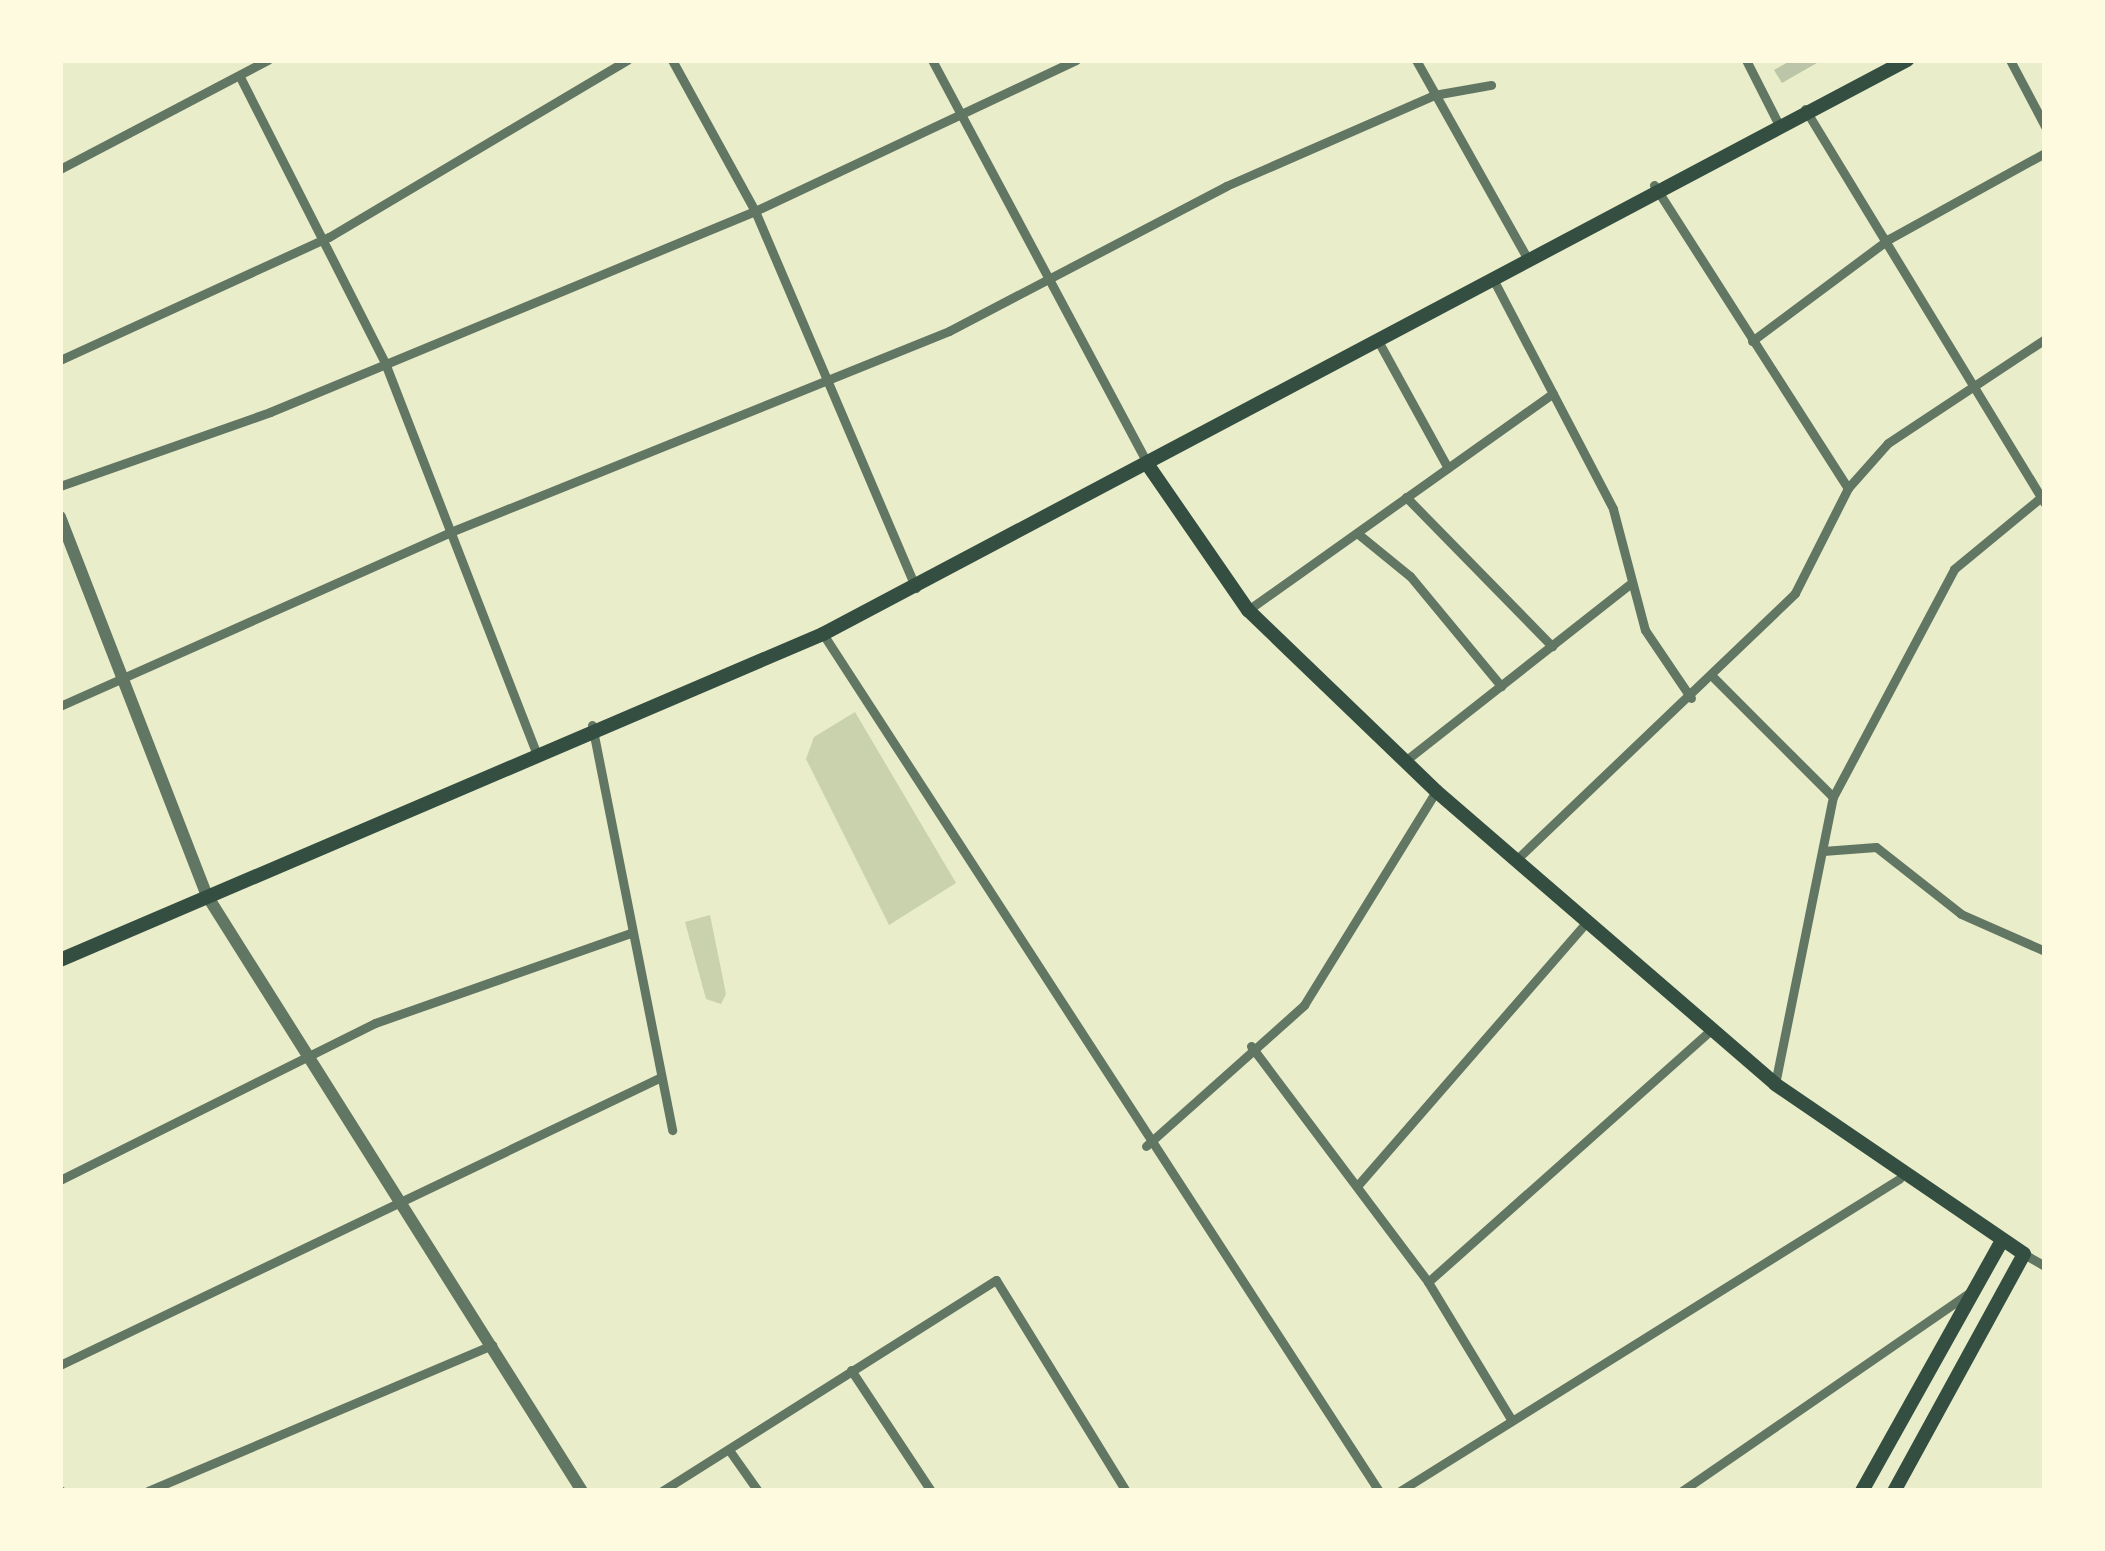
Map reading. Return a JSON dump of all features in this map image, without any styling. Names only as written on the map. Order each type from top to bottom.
[{"type":"main road","points":[[60,960],[592,724],[823,634],[1150,468],[1654,184],[1906,60]]},
{"type":"main road","points":[[1150,468],[1248,610],[1436,791],[1775,1084],[1899,1179],[2024,1254],[1894,1491]]},
{"type":"main road","points":[[1862,1491],[2002,1241]]},
{"type":"street","points":[[60,169],[268,60]]},
{"type":"street","points":[[60,360],[329,237],[627,60]]},
{"type":"street","points":[[672,60],[755,211],[916,588]]},
{"type":"street","points":[[932,60],[1150,468]]},
{"type":"street","points":[[60,486],[385,364],[755,211],[1076,60]]},
{"type":"street","points":[[1415,60],[1525,254]]},
{"type":"street","points":[[1746,60],[1777,121]]},
{"type":"street","points":[[2011,60],[2045,126]]},
{"type":"street","points":[[240,77],[329,237],[385,364],[535,749]]},
{"type":"street","points":[[60,706],[125,683],[448,533],[828,378],[1434,95],[1491,85]]},
{"type":"street","points":[[1775,1084],[1833,797],[1954,569],[2044,498],[1976,376],[1804,107]]},
{"type":"street","points":[[1752,341],[1889,239],[2045,154]]},
{"type":"street","points":[[1654,184],[1848,488]]},
{"type":"street","points":[[1491,274],[1612,509],[1629,585],[1691,698]]},
{"type":"street","points":[[1377,339],[1448,467]]},
{"type":"street","points":[[1516,860],[1714,678],[1805,580],[1848,488],[1921,413],[2045,339]]},
{"type":"street","points":[[1248,610],[1553,393]]},
{"type":"street","points":[[1406,497],[1552,646]]},
{"type":"street","points":[[60,517],[206,893],[582,1491]]},
{"type":"street","points":[[1357,532],[1410,576],[1501,686]]},
{"type":"street","points":[[1405,760],[1629,585]]},
{"type":"street","points":[[823,634],[1146,1146],[1379,1491]]},
{"type":"street","points":[[1714,678],[1833,797]]},
{"type":"street","points":[[592,724],[672,1130]]},
{"type":"street","points":[[1146,1146],[1332,970],[1436,791]]},
{"type":"street","points":[[1823,851],[1876,847],[1961,914],[2045,951]]},
{"type":"street","points":[[1358,1186],[1587,922]]},
{"type":"street","points":[[60,1180],[312,1063],[451,991],[632,933]]},
{"type":"street","points":[[1428,1282],[1709,1031]]},
{"type":"street","points":[[1251,1046],[1428,1282],[1511,1419]]},
{"type":"street","points":[[60,1365],[661,1078]]},
{"type":"street","points":[[1400,1491],[1899,1179]]},
{"type":"street","points":[[2024,1254],[2045,1266]]},
{"type":"street","points":[[662,1491],[996,1280],[1126,1491]]},
{"type":"street","points":[[1682,1491],[1978,1288]]},
{"type":"street","points":[[148,1491],[492,1345]]},
{"type":"street","points":[[851,1370],[932,1491]]},
{"type":"street","points":[[729,1450],[758,1491]]},
{"type":"green space","points":[[855,712],[956,883],[889,925],[806,759],[814,737]]},
{"type":"green space","points":[[710,915],[726,994],[721,1004],[706,999],[685,922]]},
{"type":"building","points":[[1792,60],[1822,60],[1782,83],[1774,70]]}]
